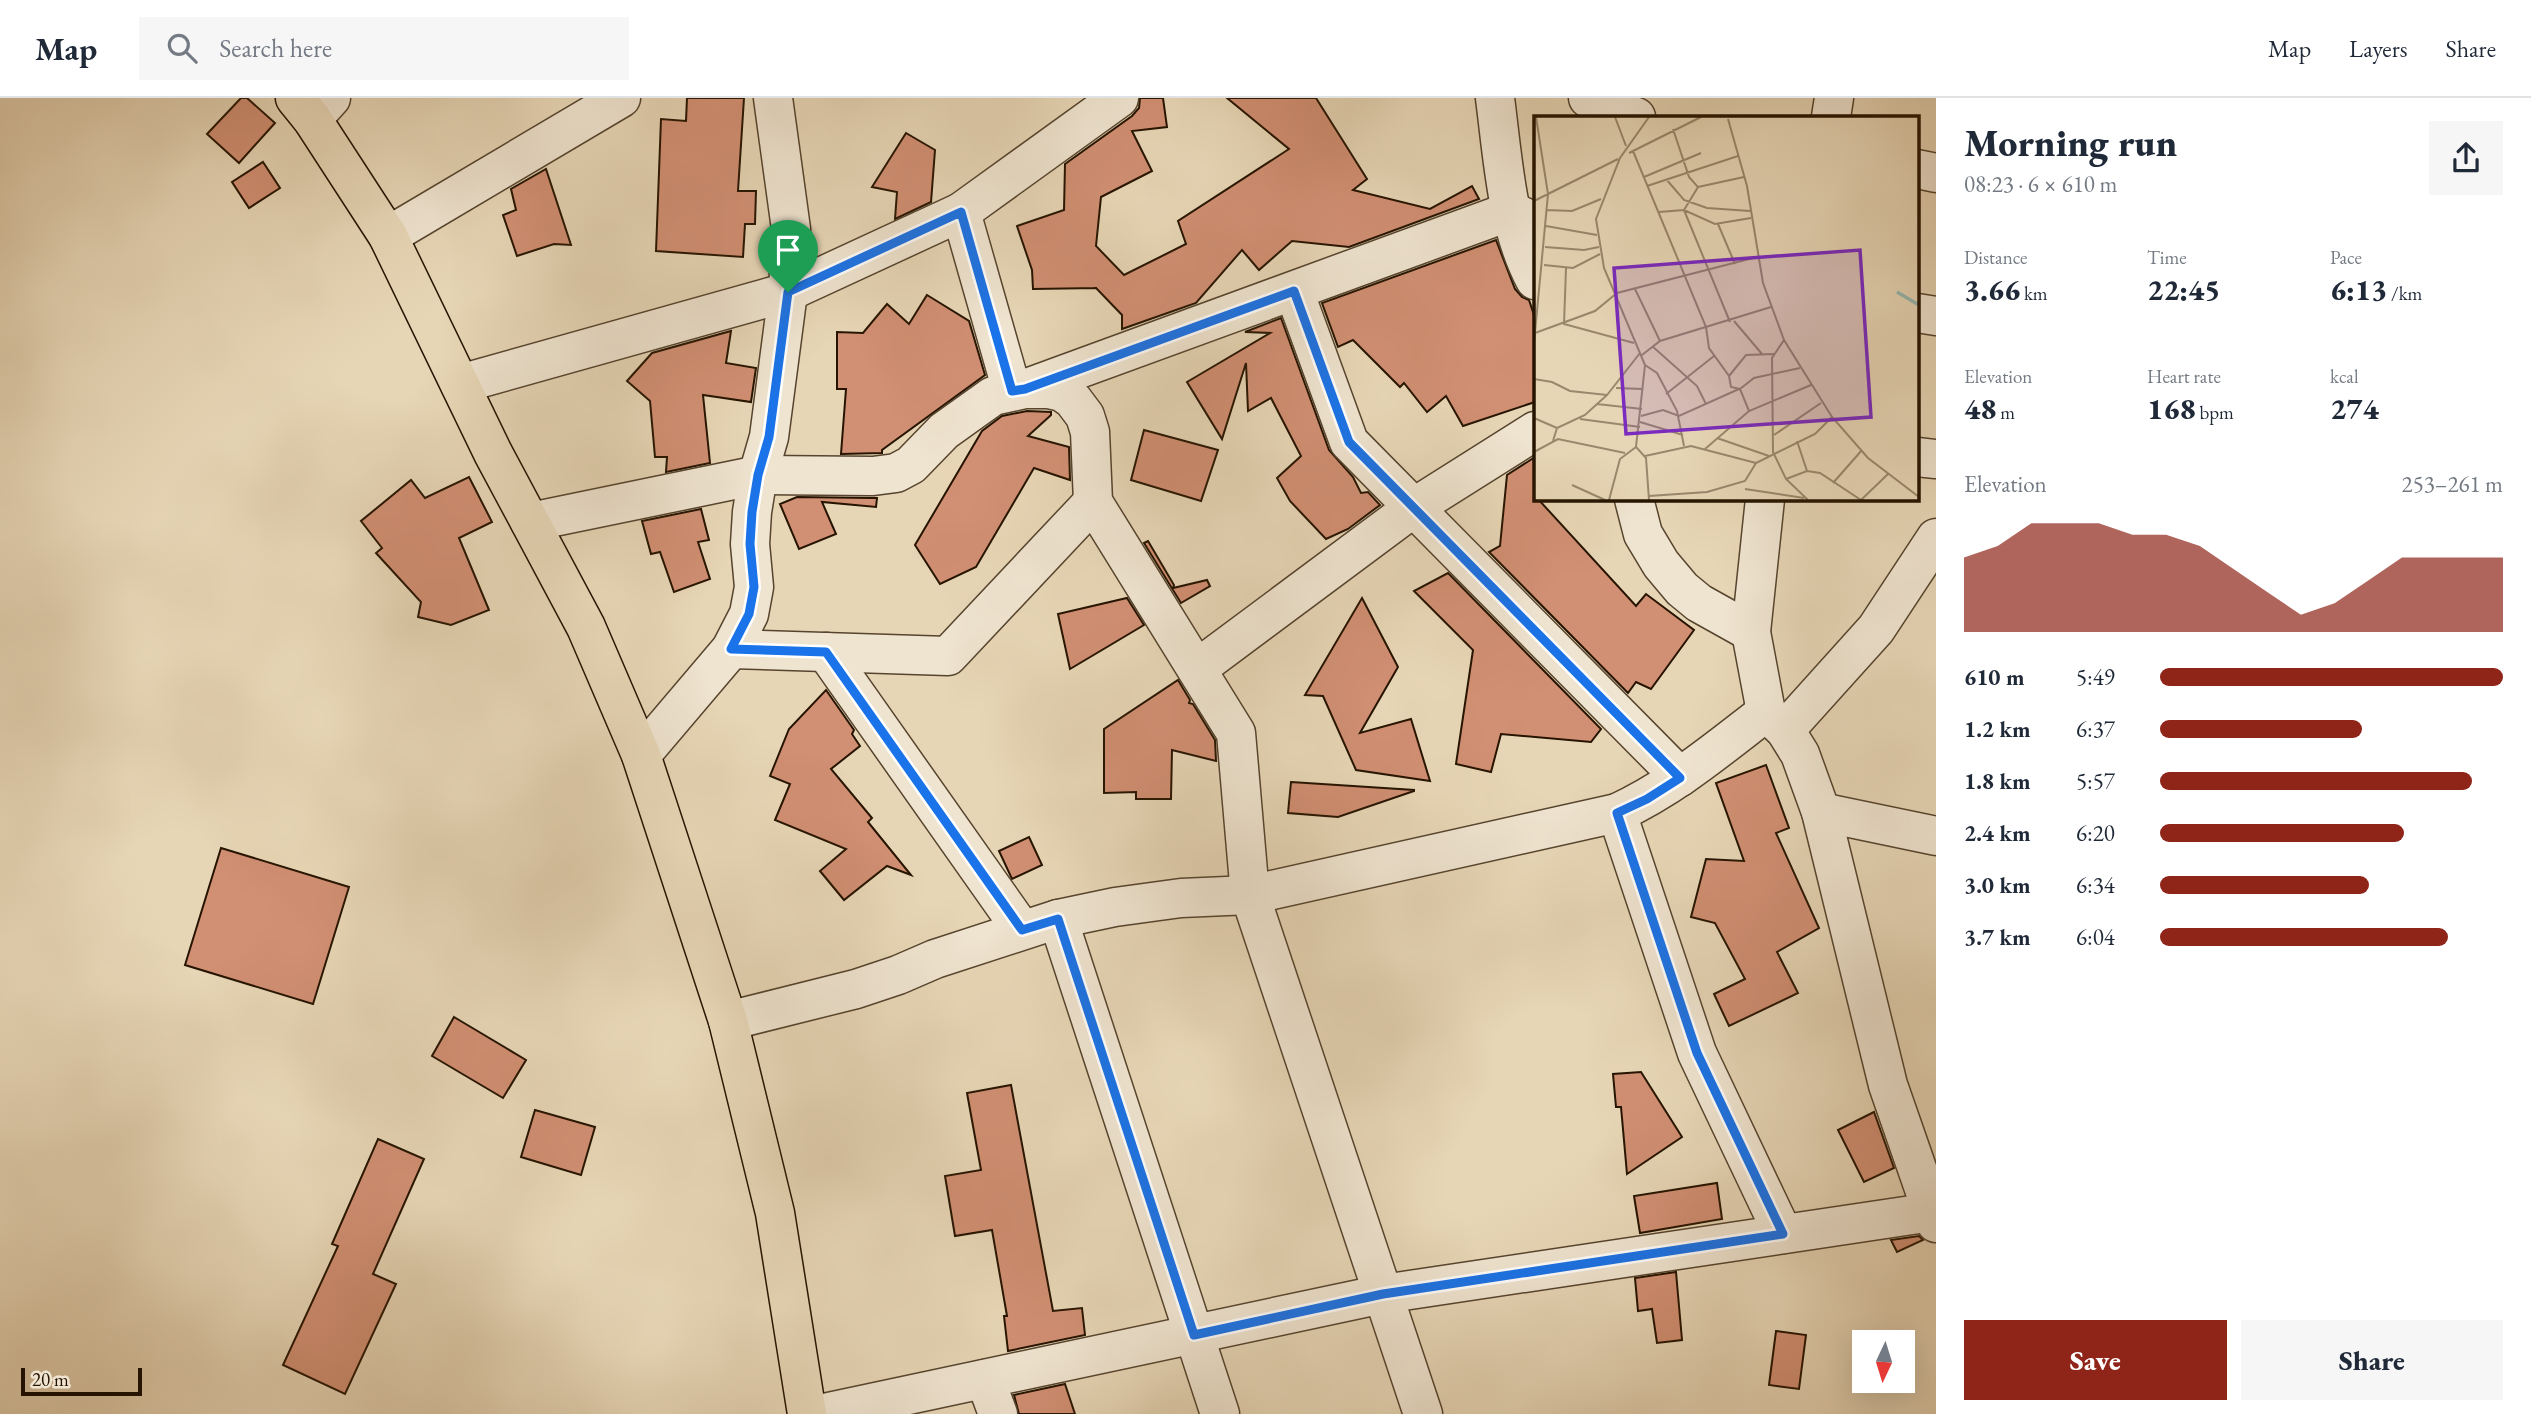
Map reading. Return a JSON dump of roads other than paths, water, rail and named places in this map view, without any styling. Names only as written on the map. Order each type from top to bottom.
[{"type":"highway","points":[[312,105],[388,236],[460,384],[586,627],[641,755],[727,1021],[775,1213],[807,1414]]},
{"type":"street","points":[[388,236],[621,98]]},
{"type":"street","points":[[641,755],[731,649],[749,614],[754,587],[750,544],[752,512],[758,475],[769,437],[788,292],[791,229],[773,98]]},
{"type":"street","points":[[460,384],[788,292],[961,212],[1119,98]]},
{"type":"street","points":[[1495,98],[1523,217],[1522,250],[1534,278]]},
{"type":"street","points":[[1588,98],[1633,116]]},
{"type":"street","points":[[1831,116],[1834,98]]},
{"type":"street","points":[[1918,169],[1936,173]]},
{"type":"street","points":[[961,212],[1019,390]]},
{"type":"street","points":[[530,522],[758,475],[873,477],[896,473],[911,465],[944,431],[993,396],[1019,390],[1294,291],[1523,217]]},
{"type":"street","points":[[1294,291],[1349,442],[1680,778]]},
{"type":"street","points":[[1918,313],[1936,316]]},
{"type":"street","points":[[1019,390],[1048,388],[1062,391],[1085,416],[1090,432],[1093,502],[1236,733],[1250,895],[1423,1414]]},
{"type":"street","points":[[1198,668],[1413,508],[1534,432]]},
{"type":"street","points":[[1918,457],[1936,459]]},
{"type":"street","points":[[1634,500],[1643,534],[1661,564],[1682,589],[1699,603],[1751,632]]},
{"type":"street","points":[[820,1414],[1383,1294],[1935,1214],[1888,1085],[1821,812],[1800,754],[1775,721],[1751,632],[1765,500]]},
{"type":"street","points":[[731,649],[948,656],[1093,502]]},
{"type":"street","points":[[727,1021],[856,989],[1058,919],[1115,907],[1181,898],[1250,895],[1617,813],[1647,799],[1703,762],[1775,721],[1875,629],[1936,538]]},
{"type":"street","points":[[826,652],[1022,930]]},
{"type":"street","points":[[1821,812],[1936,836]]},
{"type":"street","points":[[1617,813],[1697,1053],[1783,1234]]},
{"type":"street","points":[[1058,919],[1220,1414]]},
{"type":"street","points":[[985,1379],[998,1414]]}]
